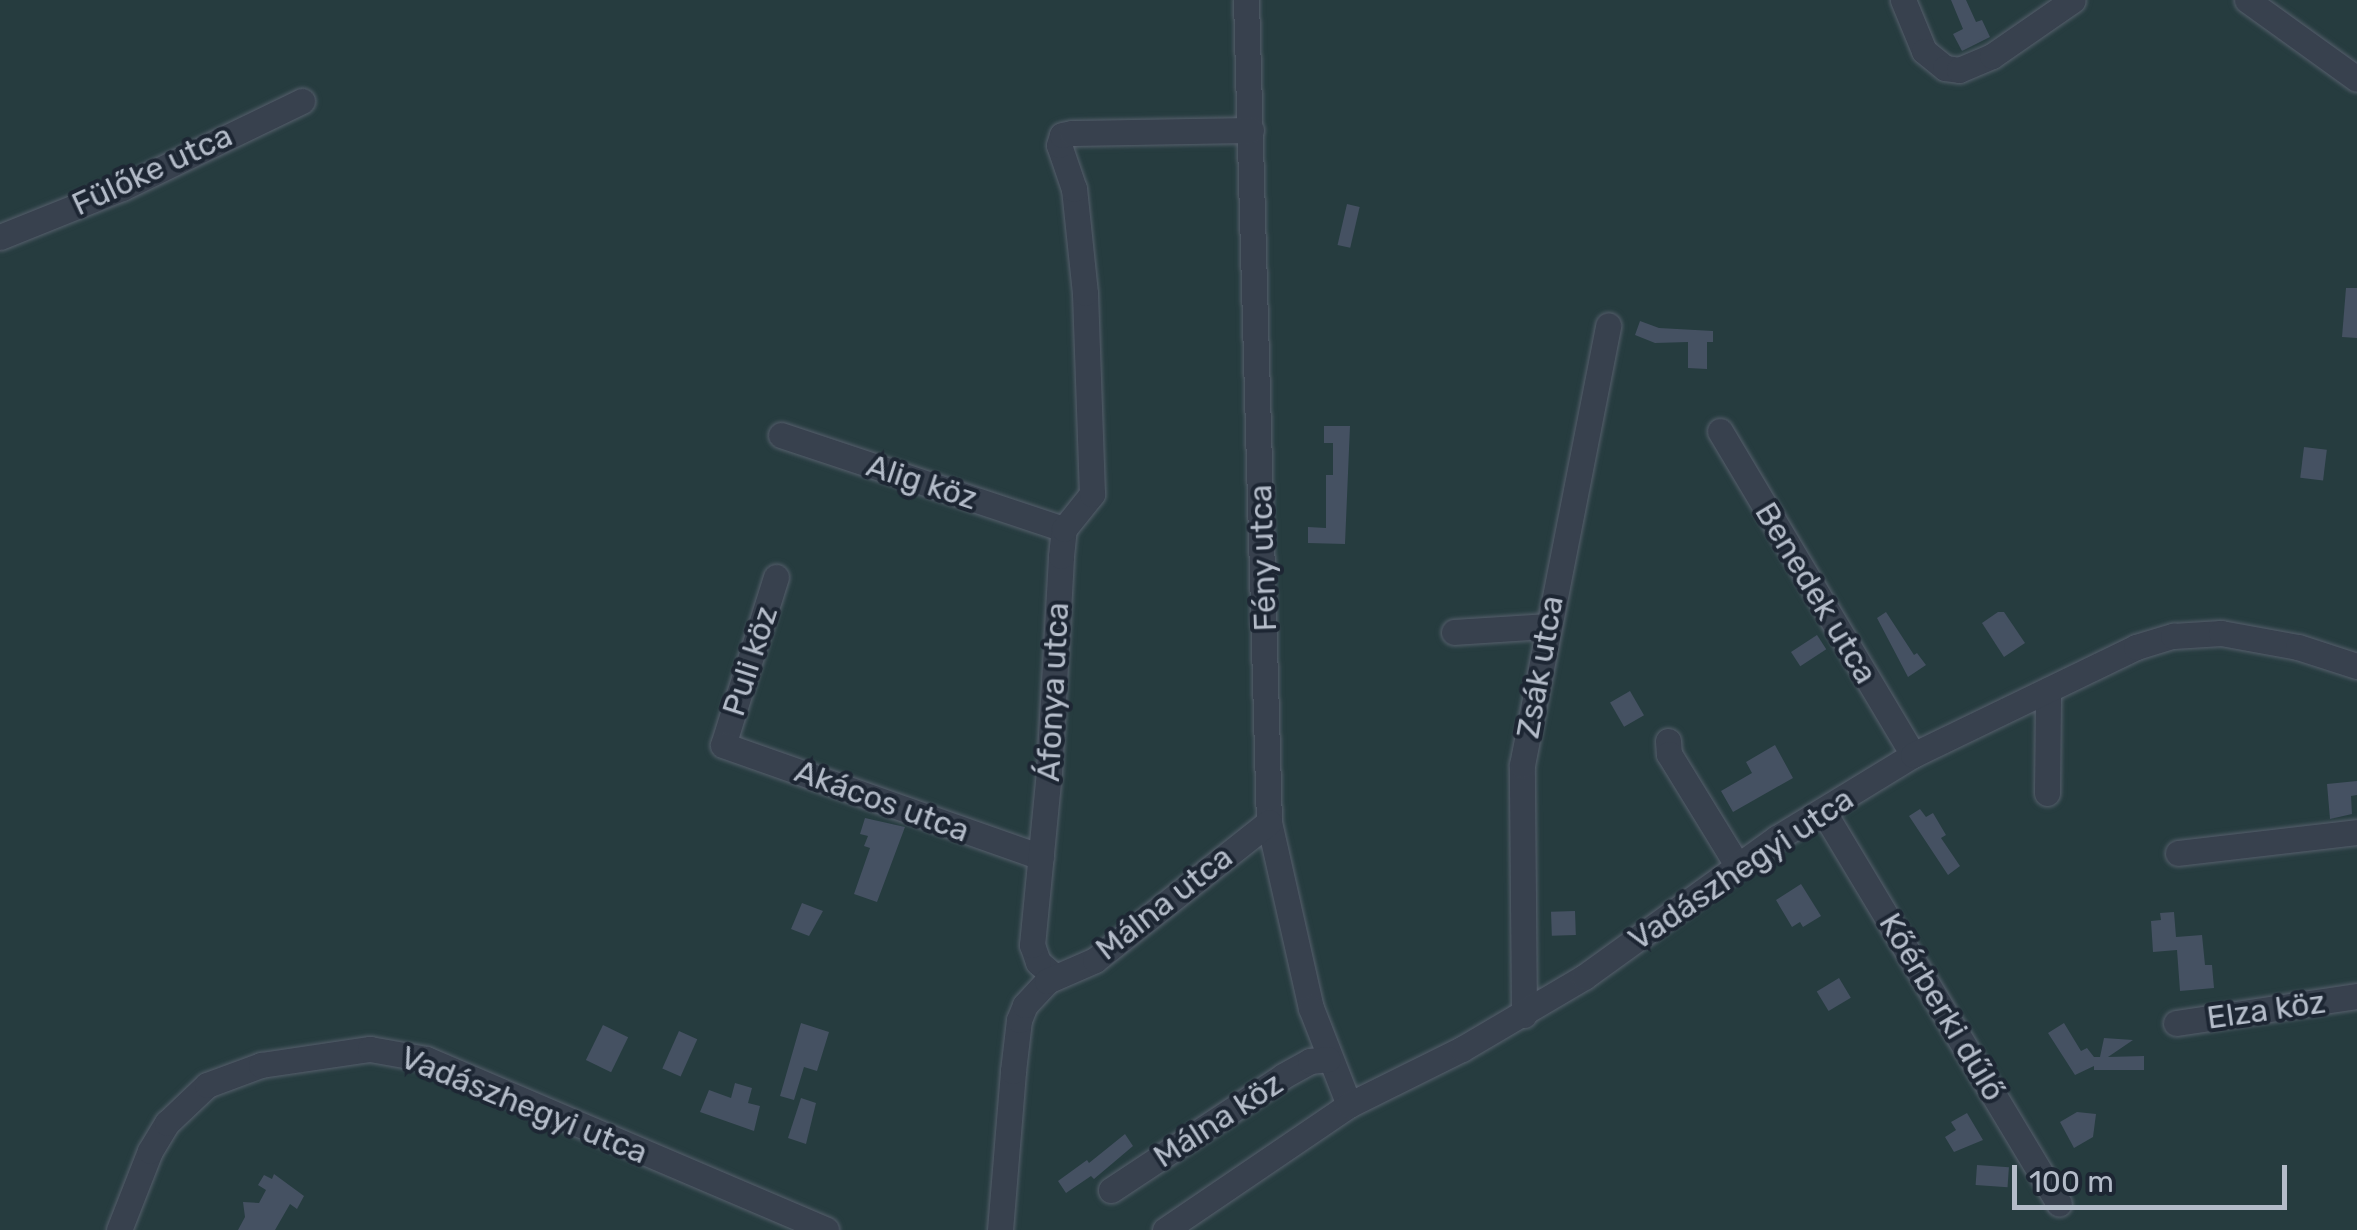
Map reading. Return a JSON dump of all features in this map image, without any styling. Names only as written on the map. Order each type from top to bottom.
[{"type":"street","name":"Fény utca","points":[[1246,0],[1270,822],[1311,1008],[1328,1059],[1350,1104]]},
{"type":"street","points":[[1904,0],[1924,50],[1945,68],[1959,70],[1992,56],[2073,0]]},
{"type":"street","points":[[2247,0],[2357,79]]},
{"type":"street","name":"Fülőke utca","points":[[0,236],[122,188],[302,101]]},
{"type":"street","points":[[1064,529],[1092,494],[1084,293],[1074,190],[1059,145],[1062,135],[1251,130]]},
{"type":"street","name":"Zsák utca","points":[[1524,1015],[1520,791],[1548,626],[1608,325]]},
{"type":"street","name":"Benedek utca","points":[[1720,431],[1913,755]]},
{"type":"street","name":"Alig köz","points":[[781,435],[1064,529]]},
{"type":"street","name":"Áfonya utca","points":[[1054,976],[1038,962],[1032,945],[1064,529]]},
{"type":"street","name":"Puli köz","points":[[723,744],[776,578]]},
{"type":"street","points":[[1454,632],[1548,626]]},
{"type":"street","name":"Vadászhegyi utca","points":[[1165,1230],[1350,1104],[1524,1015],[1736,866],[1913,755],[2136,647],[2198,632],[2263,639],[2357,666]]},
{"type":"street","points":[[2047,793],[2048,690]]},
{"type":"street","points":[[1668,741],[1669,754],[1736,866]]},
{"type":"street","name":"Akácos utca","points":[[723,744],[1041,857]]},
{"type":"street","name":"Kőérberki dűlő","points":[[1823,811],[2059,1204]]},
{"type":"street","name":"Málna utca","points":[[1054,976],[1095,960],[1270,822]]},
{"type":"street","points":[[2178,854],[2357,832]]},
{"type":"street","points":[[1000,1230],[1019,1020],[1035,993],[1054,976]]},
{"type":"street","name":"Elza köz","points":[[2176,1023],[2357,996]]},
{"type":"street","name":"Vadászhegyi utca","points":[[119,1230],[146,1156],[188,1101],[229,1074],[332,1052],[396,1050],[468,1076],[826,1230]]},
{"type":"street","name":"Málna köz","points":[[1111,1190],[1283,1076],[1310,1061],[1328,1059]]},
{"type":"green space","points":[[0,0],[2357,0],[2357,1230],[0,1230]]},
{"type":"building","points":[[1951,0],[1966,0],[1976,22],[1982,20],[1990,37],[1962,51],[1953,34],[1963,29]]},
{"type":"building","points":[[1347,204],[1360,207],[1350,248],[1338,245]]},
{"type":"building","points":[[2346,288],[2357,288],[2357,338],[2342,337]]},
{"type":"building","points":[[1640,321],[1659,328],[1713,331],[1713,342],[1707,342],[1707,369],[1688,368],[1688,342],[1655,343],[1635,335]]},
{"type":"building","points":[[1324,426],[1350,426],[1345,544],[1308,543],[1308,527],[1326,528],[1326,475],[1333,475],[1333,443],[1324,443]]},
{"type":"building","points":[[2304,447],[2327,450],[2323,481],[2300,478]]},
{"type":"building","points":[[1886,612],[1914,655],[1917,653],[1926,665],[1908,677],[1877,618]]},
{"type":"building","points":[[2004,612],[2025,643],[2004,657],[1982,623]]},
{"type":"building","points":[[1817,635],[1826,649],[1800,666],[1791,652]]},
{"type":"building","points":[[1630,691],[1644,715],[1624,727],[1610,702]]},
{"type":"building","points":[[1775,745],[1793,778],[1733,812],[1721,791],[1752,773],[1746,762]]},
{"type":"building","points":[[2357,781],[2357,795],[2351,796],[2352,814],[2330,819],[2327,784]]},
{"type":"building","points":[[1920,809],[1926,817],[1933,813],[1946,835],[1941,838],[1960,866],[1948,875],[1909,816]]},
{"type":"building","points":[[865,818],[905,827],[877,902],[854,894],[870,848],[864,846],[868,836],[860,834]]},
{"type":"building","points":[[1801,884],[1821,916],[1803,927],[1800,922],[1792,927],[1776,900]]},
{"type":"building","points":[[802,903],[823,911],[809,936],[791,929]]},
{"type":"building","points":[[1575,911],[1576,935],[1552,936],[1551,912]]},
{"type":"building","points":[[2174,912],[2176,937],[2202,935],[2205,965],[2212,965],[2214,988],[2180,991],[2177,950],[2153,952],[2151,921],[2161,920],[2160,913]]},
{"type":"building","points":[[1839,978],[1851,998],[1829,1011],[1817,991]]},
{"type":"building","points":[[801,1023],[829,1032],[817,1071],[804,1067],[794,1100],[780,1096]]},
{"type":"building","points":[[2064,1023],[2081,1051],[2087,1048],[2094,1057],[2100,1057],[2104,1038],[2133,1040],[2108,1057],[2144,1056],[2144,1070],[2094,1070],[2094,1066],[2075,1075],[2048,1033]]},
{"type":"building","points":[[603,1025],[628,1037],[611,1072],[586,1060]]},
{"type":"building","points":[[679,1031],[697,1039],[681,1077],[662,1068]]},
{"type":"building","points":[[735,1083],[752,1088],[748,1103],[760,1106],[754,1131],[700,1112],[709,1090],[731,1098]]},
{"type":"building","points":[[801,1098],[816,1103],[806,1144],[788,1138]]},
{"type":"building","points":[[2077,1112],[2096,1114],[2093,1137],[2074,1148],[2060,1122]]},
{"type":"building","points":[[1967,1113],[1983,1140],[1954,1152],[1945,1137],[1956,1130],[1951,1122]]},
{"type":"building","points":[[1125,1134],[1133,1146],[1094,1179],[1091,1176],[1066,1193],[1058,1181],[1087,1160],[1089,1163]]},
{"type":"building","points":[[1977,1165],[2009,1167],[2008,1187],[1976,1185]]},
{"type":"building","points":[[274,1174],[304,1196],[297,1209],[290,1204],[275,1230],[238,1230],[245,1217],[243,1202],[259,1203],[266,1190],[258,1185],[264,1175],[272,1179]]}]
